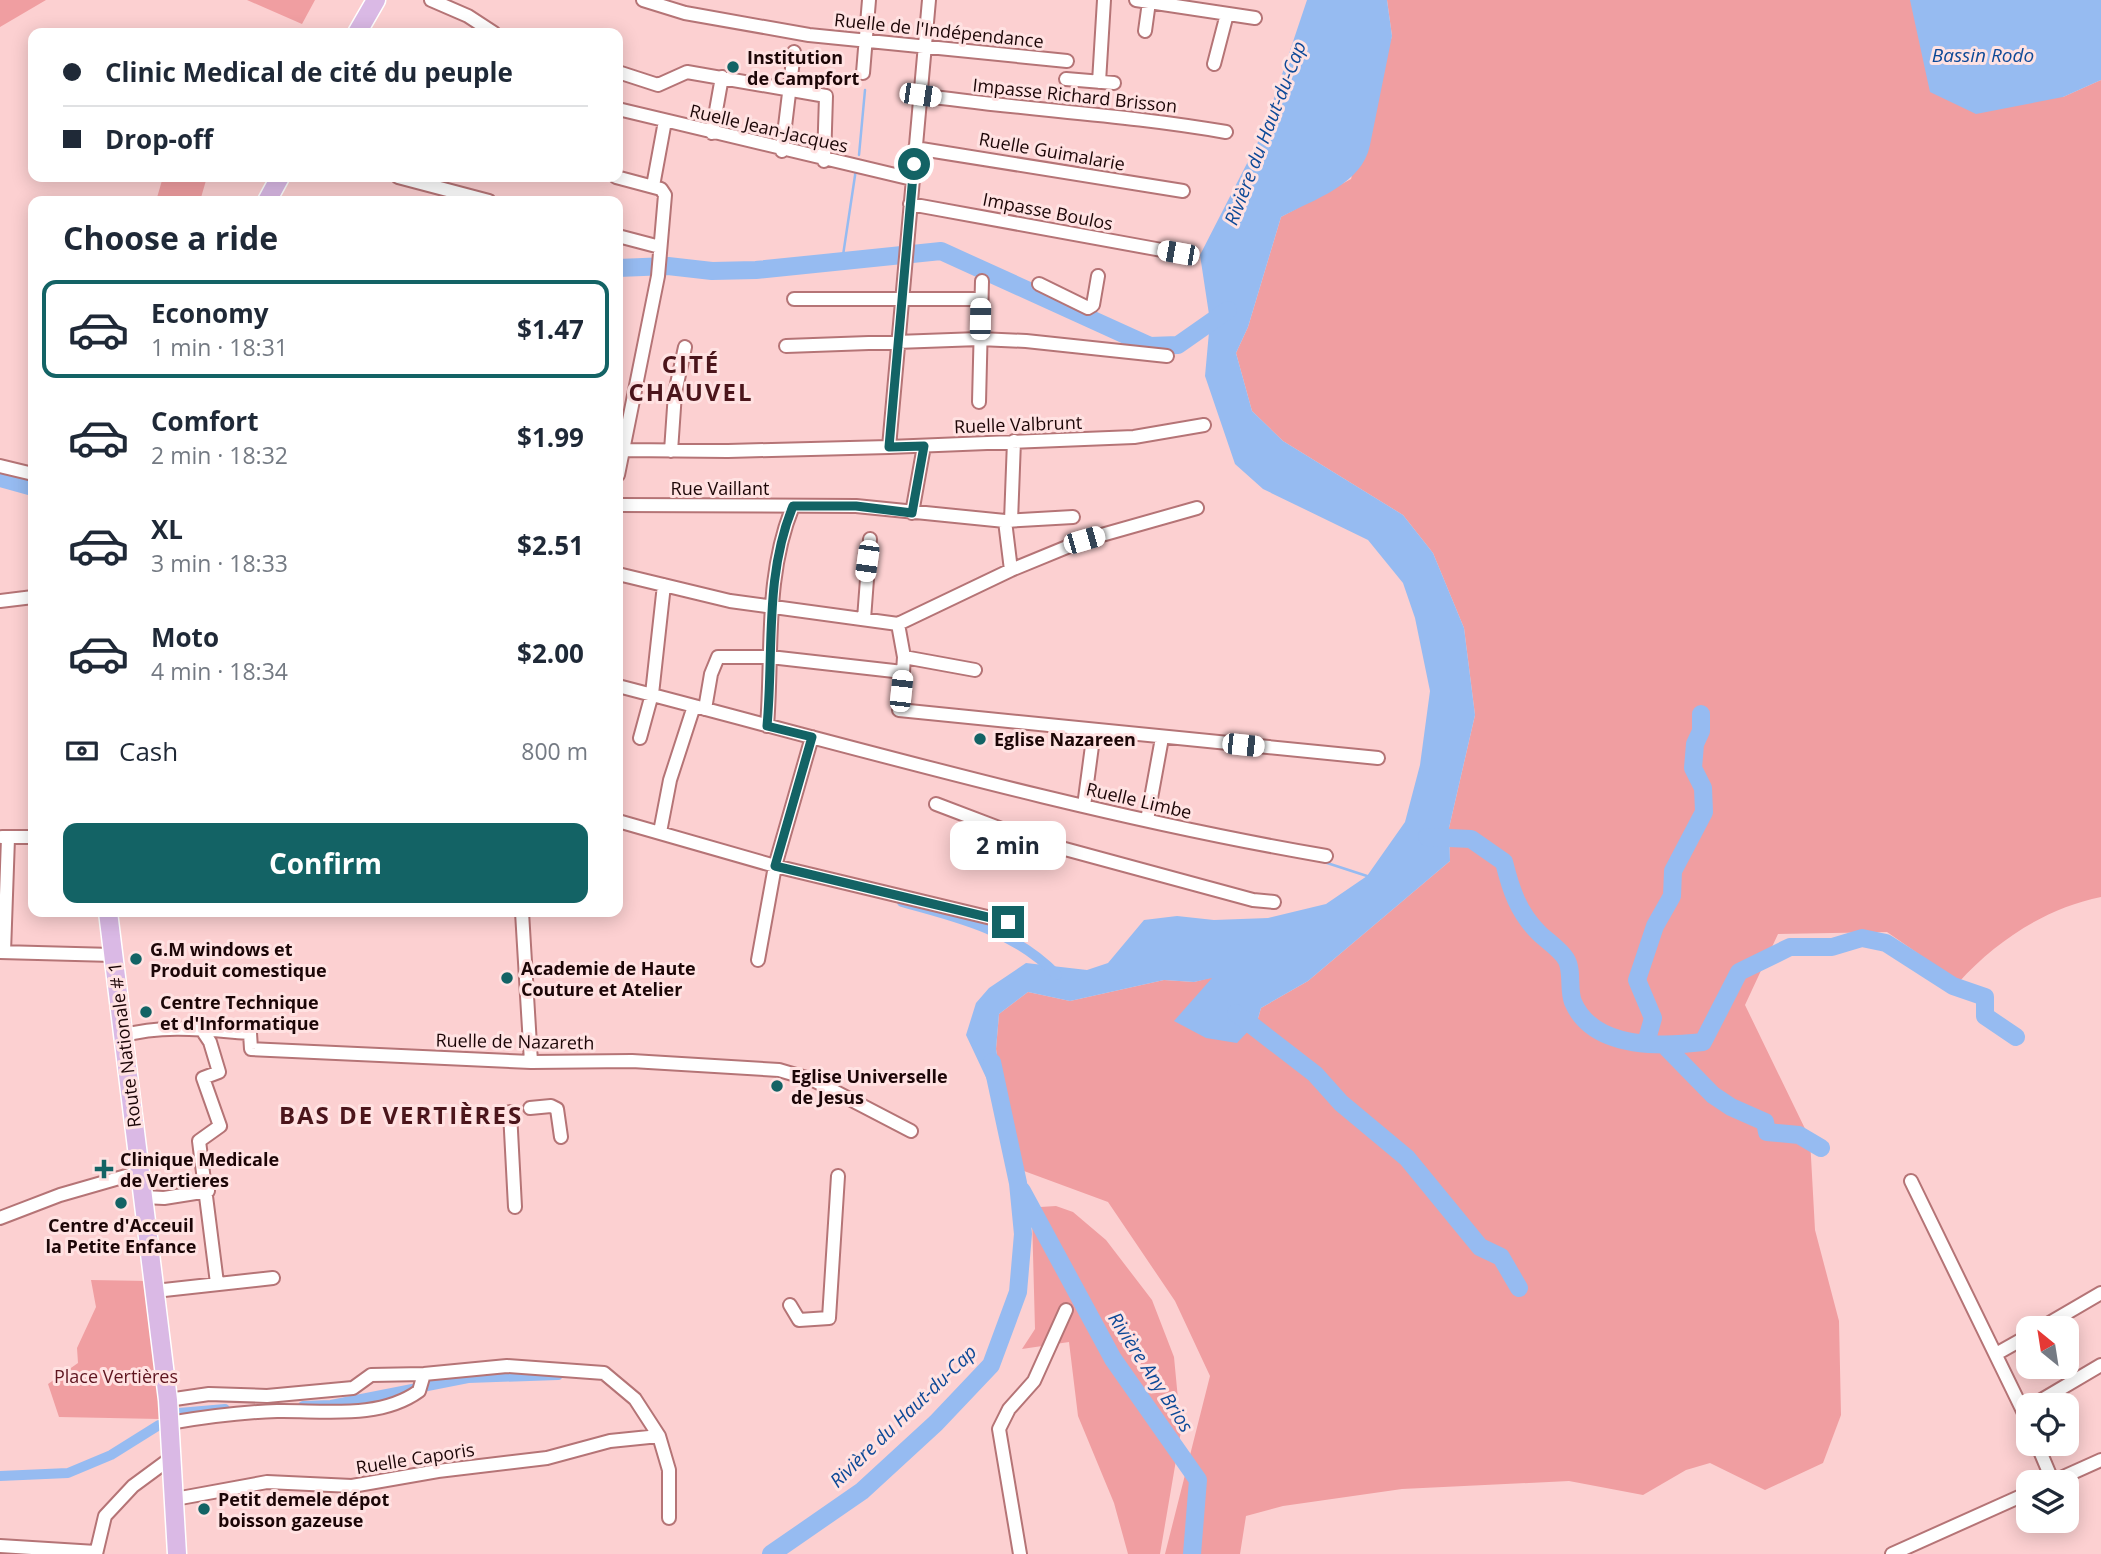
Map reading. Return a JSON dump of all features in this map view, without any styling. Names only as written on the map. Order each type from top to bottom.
[{"type":"main road","points":[[360,28],[376,0]]},
{"type":"main road","name":"Route Nationale # 1","points":[[109,917],[168,1400],[176,1499],[177,1554]]},
{"type":"street","points":[[431,0],[468,16],[486,28]]},
{"type":"street","name":"Ruelle de l'Indépendance","points":[[643,0],[685,13],[864,42],[925,45],[1068,61]]},
{"type":"street","points":[[863,73],[869,0]]},
{"type":"street","points":[[889,447],[903,265],[929,0]]},
{"type":"street","points":[[1098,82],[1104,0]]},
{"type":"street","points":[[1145,31],[1143,1],[1255,18]]},
{"type":"street","points":[[1214,64],[1227,14]]},
{"type":"street","points":[[782,151],[794,51]]},
{"type":"street","points":[[623,74],[658,85],[687,72],[826,96],[824,160]]},
{"type":"street","points":[[712,133],[722,77]]},
{"type":"street","points":[[1066,79],[1114,83]]},
{"type":"street","name":"Impasse Richard Brisson","points":[[920,95],[993,106],[1146,117],[1226,132]]},
{"type":"street","name":"Ruelle Jean-Jacques","points":[[623,110],[782,151],[912,179]]},
{"type":"street","points":[[653,186],[665,121]]},
{"type":"street","name":"Ruelle Guimalarie","points":[[915,148],[1182,191]]},
{"type":"street","points":[[623,179],[653,186],[665,195],[659,271],[623,437]]},
{"type":"street","points":[[417,182],[470,196]]},
{"type":"street","name":"Impasse Boulos","points":[[910,204],[1178,253]]},
{"type":"street","points":[[623,237],[660,247]]},
{"type":"street","points":[[1038,284],[1084,307],[1091,307],[1098,276]]},
{"type":"street","points":[[979,402],[982,281]]},
{"type":"street","points":[[794,299],[981,299]]},
{"type":"street","points":[[786,346],[1026,341],[1167,356]]},
{"type":"street","points":[[671,451],[675,393],[685,347]]},
{"type":"street","name":"Ruelle Valbrunt","points":[[623,442],[671,451],[924,446],[1134,437],[1204,425]]},
{"type":"street","points":[[1012,570],[1008,521],[1014,441]]},
{"type":"street","points":[[912,513],[924,446]]},
{"type":"street","points":[[0,466],[28,473]]},
{"type":"street","name":"Rue Vaillant","points":[[623,505],[856,506],[1008,521],[1073,517]]},
{"type":"street","points":[[767,726],[771,607],[779,548],[793,506]]},
{"type":"street","points":[[623,575],[730,601],[898,624],[1012,570],[1084,540],[1197,508]]},
{"type":"street","points":[[864,619],[870,539]]},
{"type":"street","points":[[640,738],[652,694],[664,585]]},
{"type":"street","points":[[0,601],[28,598]]},
{"type":"street","points":[[898,624],[904,657],[899,710],[1378,758]]},
{"type":"street","points":[[660,832],[670,780],[718,657],[770,657],[903,672]]},
{"type":"street","points":[[904,657],[975,670]]},
{"type":"street","name":"Ruelle Limbe","points":[[623,687],[1084,806],[1326,856]]},
{"type":"street","points":[[1084,806],[1094,731]]},
{"type":"street","points":[[758,960],[775,866],[812,737]]},
{"type":"street","points":[[1147,820],[1162,738]]},
{"type":"street","points":[[936,804],[1028,839],[1253,900],[1274,902]]},
{"type":"street","points":[[623,822],[775,866],[1008,922]]},
{"type":"street","points":[[28,837],[4,837],[2,952],[113,955]]},
{"type":"street","points":[[522,917],[531,1062]]},
{"type":"street","points":[[202,1030],[210,1042],[219,1072],[203,1078],[220,1125],[200,1141],[217,1283]]},
{"type":"street","name":"Ruelle de Nazareth","points":[[122,1036],[140,1031],[202,1030],[250,1033],[251,1049],[531,1062],[632,1061],[779,1070],[813,1080],[911,1132]]},
{"type":"street","points":[[530,1108],[551,1106],[557,1109],[561,1136]]},
{"type":"street","points":[[510,1112],[515,1207]]},
{"type":"street","points":[[0,1218],[60,1195],[140,1172]]},
{"type":"street","points":[[790,1305],[799,1320],[829,1318],[838,1176]]},
{"type":"street","points":[[1911,1181],[2018,1393]]},
{"type":"street","points":[[143,1198],[164,1198],[208,1191]]},
{"type":"street","points":[[155,1291],[273,1278]]},
{"type":"street","points":[[2062,1316],[2101,1293]]},
{"type":"street","points":[[1020,1554],[999,1429],[1009,1409],[1034,1381],[1042,1359],[1059,1331],[1066,1310]]},
{"type":"street","points":[[1996,1354],[2016,1343]]},
{"type":"street","points":[[2058,1393],[2101,1365]]},
{"type":"street","points":[[168,1400],[209,1394],[267,1396],[353,1388],[371,1376],[508,1366],[604,1373],[635,1399],[659,1437],[669,1470],[669,1518]]},
{"type":"street","points":[[169,1423],[204,1416],[278,1411],[348,1412],[413,1395],[421,1388],[424,1374]]},
{"type":"street","name":"Ruelle Caporis","points":[[176,1499],[267,1482],[352,1486],[438,1471],[547,1458],[610,1441],[659,1437]]},
{"type":"street","points":[[0,1546],[96,1553],[105,1516],[133,1486],[171,1458]]},
{"type":"street","points":[[2079,1471],[2101,1461]]},
{"type":"street","points":[[1892,1554],[2016,1498]]},
{"type":"green space","points":[[0,0],[46,0],[0,27]]},
{"type":"green space","points":[[247,0],[315,0],[302,24]]},
{"type":"green space","points":[[1387,0],[1911,0],[2063,97],[2101,80],[2101,897],[2061,909],[2023,928],[1989,953],[1959,982],[1887,932],[1778,934],[1745,1005],[1810,1139],[1815,1230],[1839,1321],[1841,1415],[1823,1463],[1765,1490],[1710,1463],[1686,1470],[1643,1495],[1569,1481],[1402,1489],[1283,1506],[1246,1516],[1240,1554],[1165,1554],[1210,1376],[1175,1301],[1108,1202],[1024,1171],[1013,1155],[996,1049],[999,1014],[1028,992],[1070,1001],[1164,980],[1194,982],[1213,977],[1257,1022],[1261,1008],[1308,981],[1450,861],[1449,828],[1475,715],[1464,628],[1433,553],[1403,515],[1283,441],[1252,411],[1236,353],[1248,327],[1281,217],[1351,179],[1392,36]]},
{"type":"green space","points":[[162,182],[206,182],[201,196],[157,196]]},
{"type":"green space","points":[[1056,1206],[1073,1212],[1106,1240],[1152,1300],[1174,1357],[1181,1431],[1160,1554],[1128,1554],[1114,1503],[1078,1416],[1069,1342],[1022,1349],[1035,1329],[1032,1216],[1040,1207]]},
{"type":"green space","name":"Place Vertières","points":[[91,1280],[148,1281],[160,1419],[59,1417],[48,1384],[78,1363],[77,1348],[96,1307]]},
{"type":"water","points":[[1307,0],[1387,0],[1392,36],[1365,159],[1347,181],[1281,217],[1248,327],[1236,353],[1252,411],[1283,441],[1403,515],[1433,553],[1464,628],[1475,715],[1449,828],[1450,861],[1308,981],[1261,1008],[1257,1022],[1237,1043],[1206,1038],[1174,1021],[1212,978],[1194,982],[1164,980],[1070,1001],[1028,992],[999,1014],[996,1049],[1002,1082],[990,1086],[966,1035],[976,1003],[989,988],[1026,963],[1087,970],[1108,963],[1144,920],[1177,916],[1214,920],[1268,918],[1326,904],[1367,876],[1405,822],[1420,765],[1430,691],[1415,618],[1403,583],[1368,540],[1263,489],[1235,464],[1205,376],[1210,321],[1200,255],[1262,134]]},
{"type":"water","name":"Bassin Rodo","points":[[1910,0],[2101,0],[2101,80],[2063,97],[1976,114],[1930,92]]},
{"type":"waterway","points":[[859,155],[865,90]]},
{"type":"waterway","points":[[842,262],[856,169]]},
{"type":"waterway","points":[[623,268],[668,266],[712,271],[756,270],[941,251],[1150,346],[1178,345],[1228,310]]},
{"type":"waterway","points":[[0,478],[28,486]]},
{"type":"waterway","points":[[1646,1043],[1653,1018],[1637,980],[1655,926],[1672,896],[1673,871],[1704,812],[1703,788],[1693,768],[1695,744],[1701,731],[1701,714]]},
{"type":"waterway","points":[[1427,837],[1471,839],[1504,862],[1513,891],[1526,917],[1566,959],[1573,1002],[1583,1017],[1596,1029],[1612,1037],[1649,1044],[1703,1042],[1739,972],[1790,947],[1832,947],[1862,938],[1886,943],[1953,986],[1985,997],[1985,1016],[2016,1037]]},
{"type":"waterway","points":[[1324,862],[1367,876]]},
{"type":"waterway","points":[[902,902],[985,928],[1023,947],[1057,975]]},
{"type":"waterway","points":[[1236,1013],[1315,1074],[1341,1103],[1407,1158],[1480,1247],[1501,1257],[1519,1288]]},
{"type":"waterway","points":[[1666,1047],[1713,1095],[1731,1107],[1765,1122],[1767,1132],[1799,1135],[1821,1148]]},
{"type":"waterway","name":"Rivière du Haut-du-Cap","points":[[771,1554],[862,1491],[936,1423],[991,1365],[1018,1292],[1023,1234],[1018,1183],[992,1062]]},
{"type":"waterway","name":"Rivière Any Brios","points":[[1022,1191],[1113,1359],[1198,1480],[1192,1554]]},
{"type":"waterway","points":[[303,1406],[331,1405],[468,1378],[558,1375]]},
{"type":"waterway","points":[[179,1413],[225,1409]]},
{"type":"waterway","points":[[0,1476],[68,1473],[111,1455],[159,1425]]},
{"type":"place","name":"Institution de Campfort","points":[[733,67]]},
{"type":"place","name":"Eglise Nazareen","points":[[980,739]]},
{"type":"place","name":"G.M windows et Produit comestique","points":[[136,959]]},
{"type":"place","name":"Academie de Haute Couture et Atelier","points":[[507,978]]},
{"type":"place","name":"Centre Technique et d'Informatique","points":[[146,1012]]},
{"type":"place","name":"Eglise Universelle de Jesus","points":[[777,1086]]},
{"type":"place","name":"Clinique Medicale de Vertieres","points":[[104,1169]]},
{"type":"place","name":"Centre d'Acceuil la Petite Enfance","points":[[121,1203]]},
{"type":"place","name":"Petit demele dépot boisson gazeuse","points":[[204,1509]]},
{"type":"district","name":"CITÉ CHAUVEL","points":[[691,377]]},
{"type":"district","name":"BAS DE VERTIÈRES","points":[[401,1114]]},
{"type":"route","points":[[914,164],[889,447],[924,446],[919,478],[912,513],[856,506],[793,506],[784,527],[775,565],[771,607],[767,726],[812,737],[775,866],[1008,922]]}]
